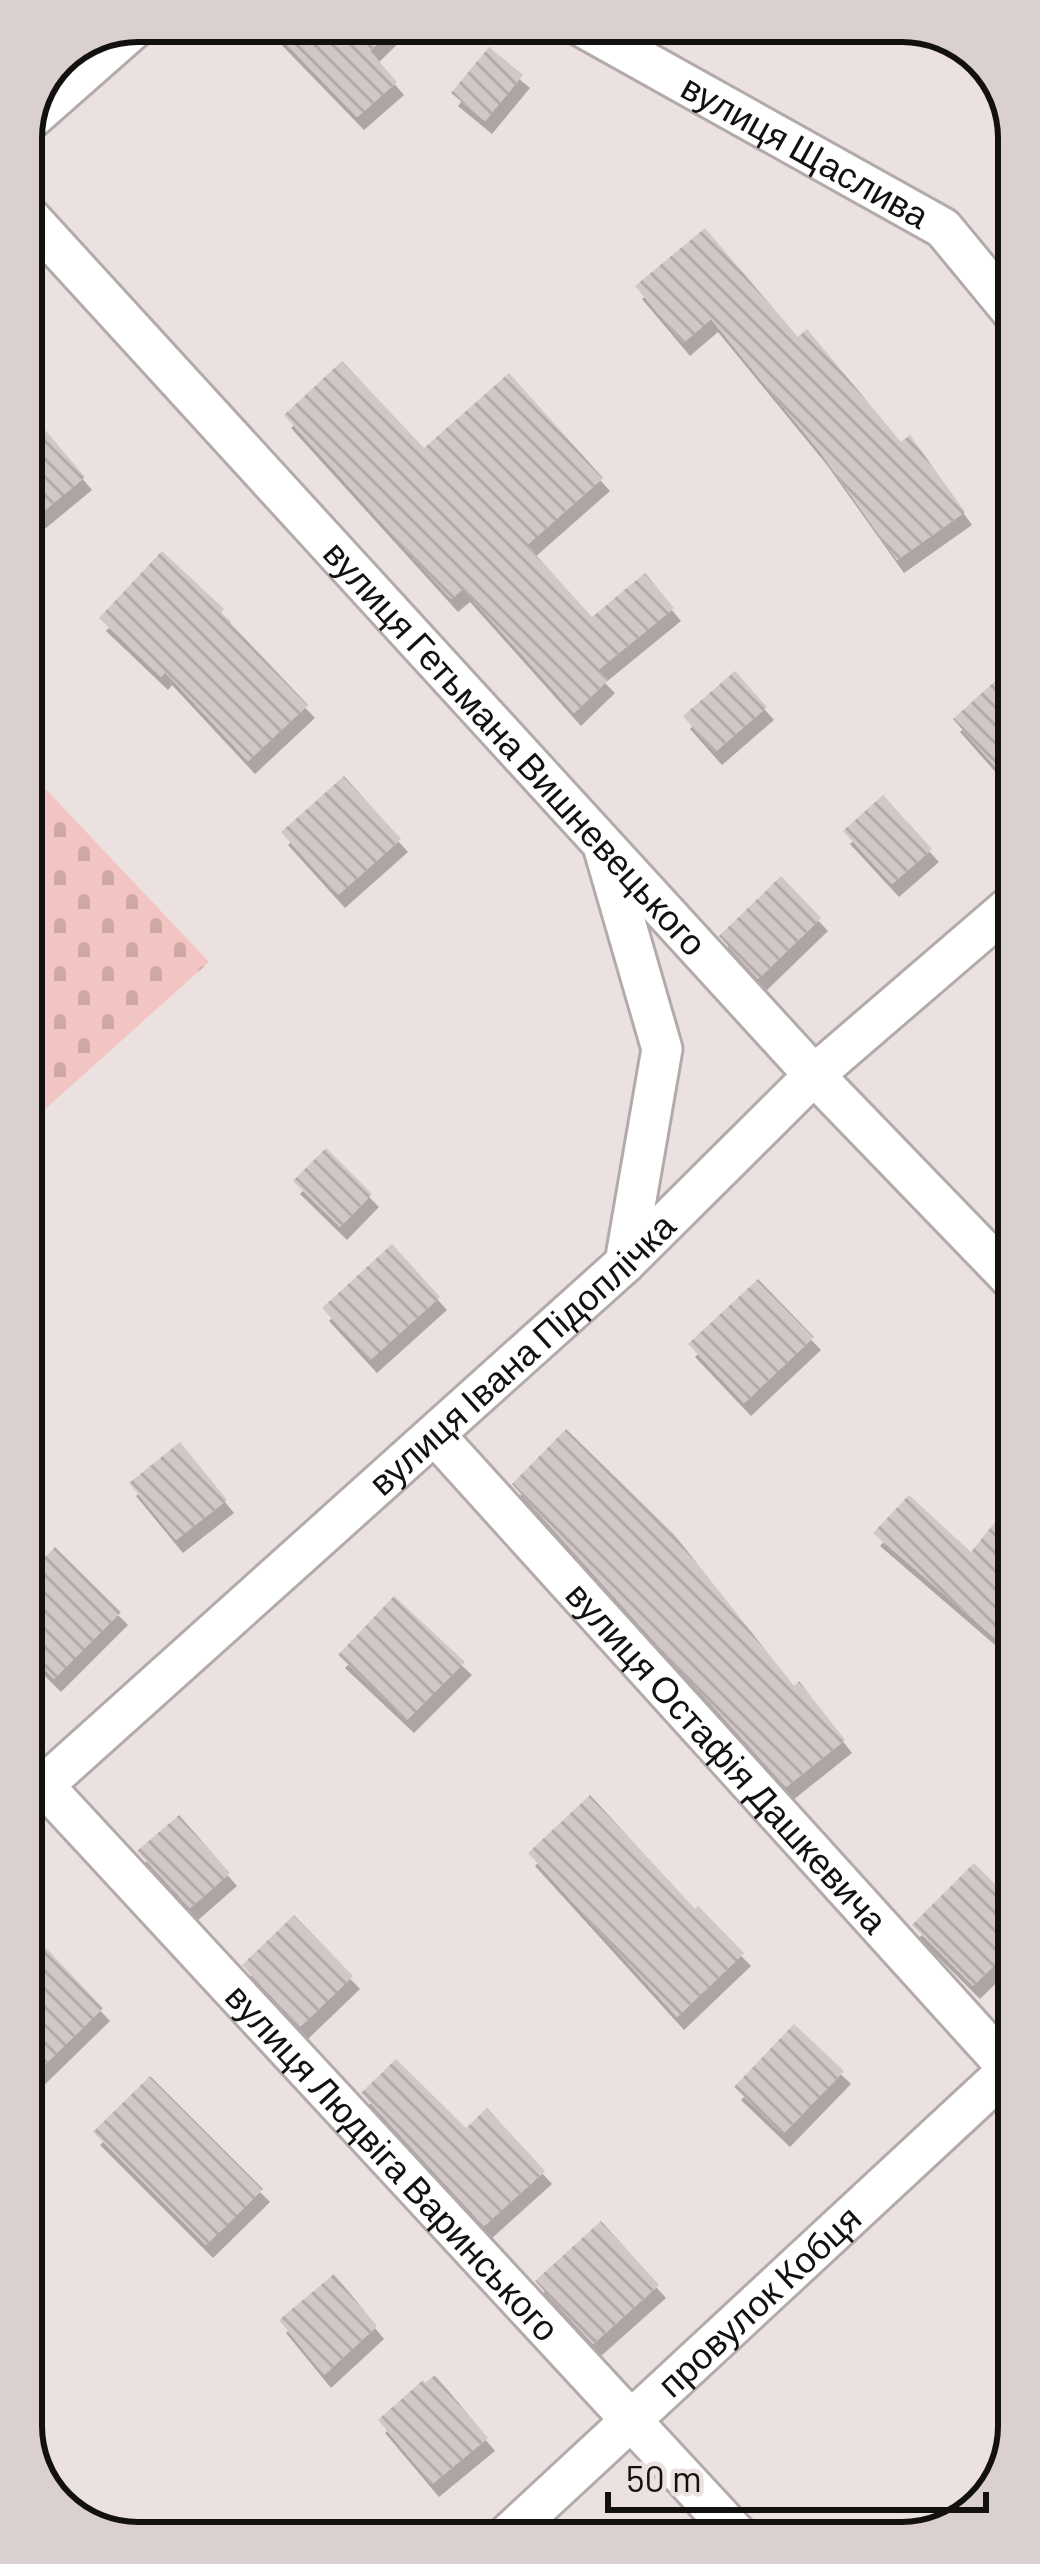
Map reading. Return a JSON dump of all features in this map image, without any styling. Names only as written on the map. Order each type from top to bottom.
[{"type":"street","name":"вулиця Щаслива","points":[[610,42],[943,228],[998,295]]},
{"type":"street","points":[[49,103],[114,45]]},
{"type":"street","name":"вулиця Гетьмана Вишневецького","points":[[42,231],[814,1075],[998,1265]]},
{"type":"street","points":[[601,838],[662,1049],[626,1263]]},
{"type":"street","name":"вулиця Івана Підоплічка","points":[[42,1787],[626,1263],[814,1075],[998,917]]},
{"type":"street","name":"вулиця Остафія Дашкевича","points":[[435,1435],[998,2051]]},
{"type":"street","name":"вулиця Людвіга Варинського","points":[[42,1802],[725,2522]]},
{"type":"street","name":"провулок Кобця","points":[[521,2522],[998,2085]]},
{"type":"green space","points":[[42,785],[209,962],[42,1112]]},
{"type":"building","points":[[285,43],[379,43],[370,51],[397,82],[357,117]]},
{"type":"building","points":[[489,47],[523,75],[485,121],[451,93]]},
{"type":"building","points":[[705,228],[798,337],[807,329],[901,442],[910,435],[965,512],[897,560],[820,452],[711,319],[683,343],[635,286]]},
{"type":"building","points":[[342,361],[424,448],[509,373],[603,478],[527,545],[592,617],[645,573],[674,608],[598,670],[608,680],[574,713],[463,589],[451,599],[284,415]]},
{"type":"building","points":[[42,426],[85,477],[42,512]]},
{"type":"building","points":[[162,551],[224,609],[221,613],[308,705],[248,761],[165,672],[161,677],[99,618]]},
{"type":"building","points":[[735,671],[767,707],[715,752],[683,716]]},
{"type":"building","points":[[998,678],[998,770],[953,719]]},
{"type":"building","points":[[344,776],[401,839],[338,895],[281,832]]},
{"type":"building","points":[[883,795],[932,849],[892,884],[843,831]]},
{"type":"building","points":[[781,876],[821,918],[758,979],[719,936]]},
{"type":"building","points":[[326,1148],[372,1194],[340,1227],[293,1181]]},
{"type":"building","points":[[392,1244],[440,1297],[370,1360],[322,1308]]},
{"type":"building","points":[[758,1279],[814,1337],[744,1403],[688,1344]]},
{"type":"building","points":[[566,1429],[673,1533],[794,1686],[799,1681],[845,1740],[786,1787],[512,1484]]},
{"type":"building","points":[[180,1442],[227,1500],[176,1540],[129,1483]]},
{"type":"building","points":[[909,1495],[971,1552],[998,1519],[995,1638],[873,1533]]},
{"type":"building","points":[[55,1547],[121,1612],[54,1679],[42,1667],[42,1560]]},
{"type":"building","points":[[394,1596],[465,1662],[407,1720],[338,1655]]},
{"type":"building","points":[[590,1795],[695,1909],[698,1906],[744,1953],[677,2017],[528,1853]]},
{"type":"building","points":[[179,1815],[230,1873],[190,1908],[137,1851]]},
{"type":"building","points":[[974,1863],[998,1887],[998,1962],[973,1986],[912,1925]]},
{"type":"building","points":[[294,1915],[353,1976],[300,2027],[242,1965]]},
{"type":"building","points":[[42,1944],[103,2008],[42,2067]]},
{"type":"building","points":[[794,2024],[844,2071],[783,2134],[734,2087]]},
{"type":"building","points":[[396,2059],[466,2128],[487,2108],[545,2171],[484,2226],[361,2093]]},
{"type":"building","points":[[150,2076],[263,2189],[206,2245],[93,2132]]},
{"type":"building","points":[[601,2221],[659,2285],[593,2344],[535,2281]]},
{"type":"building","points":[[334,2274],[377,2326],[324,2375],[279,2320]]},
{"type":"building","points":[[435,2375],[488,2438],[432,2484],[378,2420]]}]
